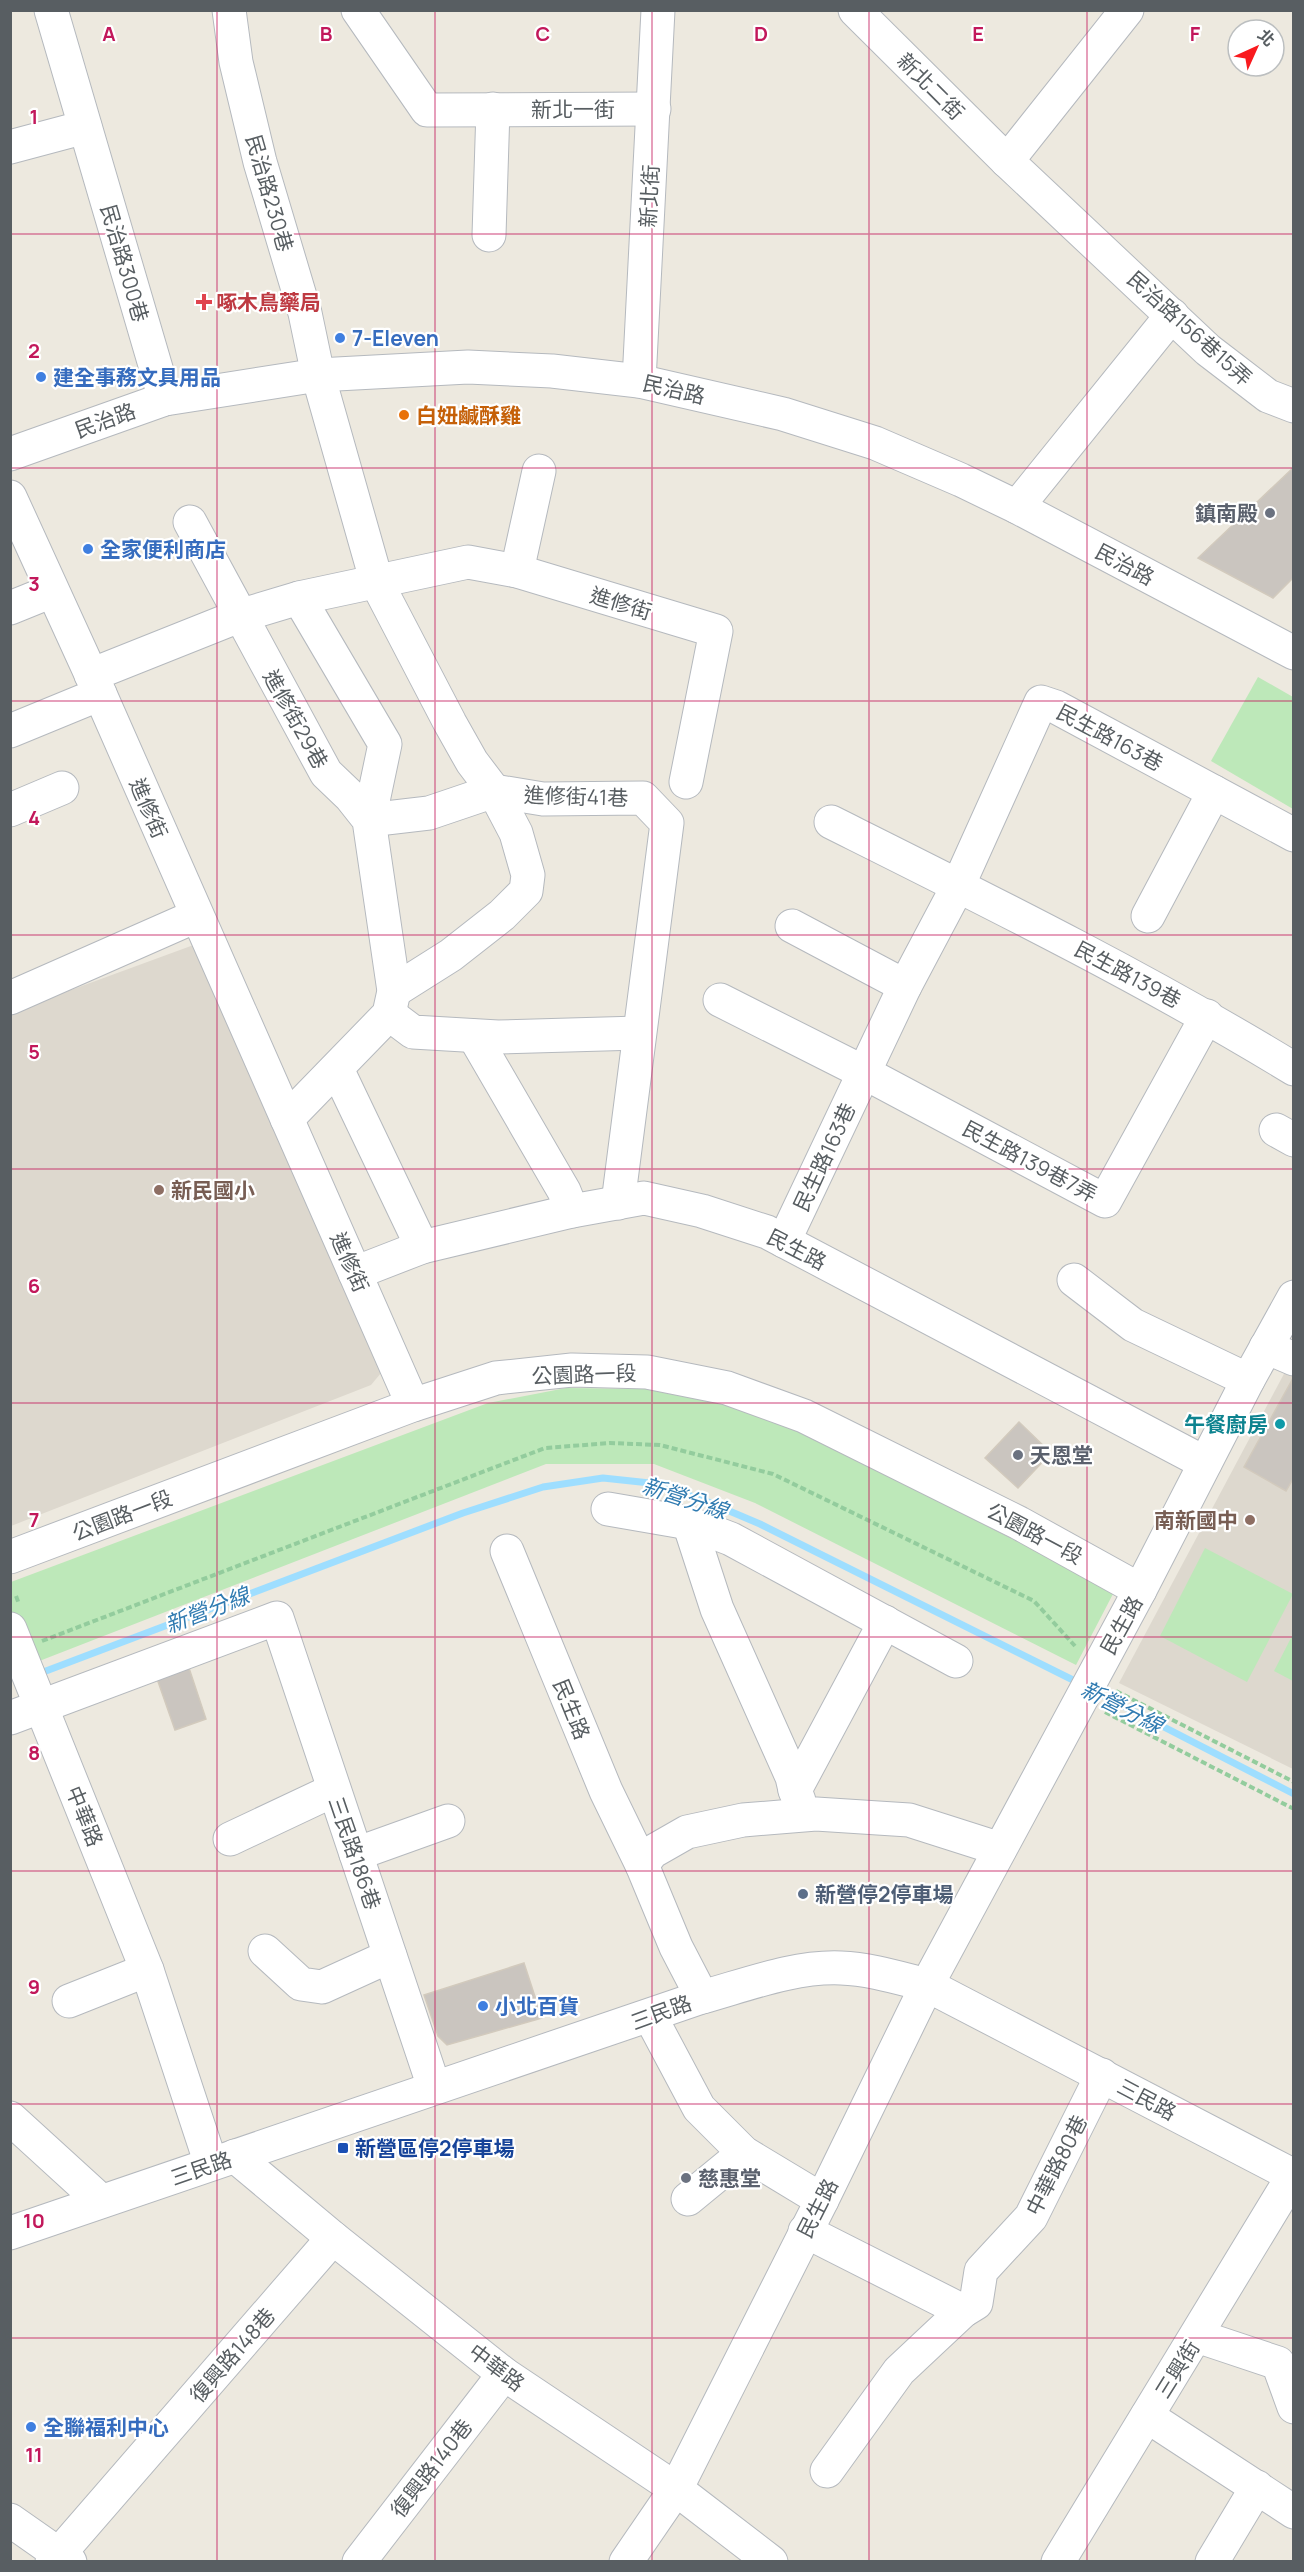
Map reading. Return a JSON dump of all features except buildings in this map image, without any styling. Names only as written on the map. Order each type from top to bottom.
[{"type":"street","name":"民治路300巷","points":[[51,10],[165,399]]},
{"type":"street","name":"民治路230巷","points":[[229,10],[236,62],[260,162],[305,313],[318,375]]},
{"type":"street","name":"新北一街","points":[[358,10],[427,110],[654,109]]},
{"type":"street","name":"新北街","points":[[639,381],[658,10]]},
{"type":"street","name":"新北二街","points":[[855,10],[1006,161],[1119,264]]},
{"type":"street","points":[[1006,161],[1111,16]]},
{"type":"street","points":[[489,236],[493,109]]},
{"type":"street","points":[[10,147],[85,127]]},
{"type":"street","name":"民治路156巷15弄","points":[[1119,264],[1208,350],[1268,396],[1293,406]]},
{"type":"street","points":[[1017,507],[1172,315]]},
{"type":"street","name":"民治路","points":[[10,454],[165,399],[318,375],[468,367],[552,371],[639,381],[783,414],[875,443],[1017,507],[1293,653]]},
{"type":"street","points":[[287,1119],[337,1069],[391,1002],[502,915],[526,891],[528,875],[516,833],[494,791],[472,762],[455,733],[377,583],[318,375]]},
{"type":"street","points":[[517,571],[539,471]]},
{"type":"street","name":"進修街","points":[[10,498],[413,1405]]},
{"type":"street","name":"進修街29巷","points":[[190,522],[326,773],[350,796],[369,820]]},
{"type":"street","name":"進修街","points":[[377,583],[468,562],[517,571],[716,631],[686,782]]},
{"type":"street","points":[[10,731],[95,685],[239,616],[299,598],[377,583]]},
{"type":"street","points":[[10,608],[52,591]]},
{"type":"street","points":[[299,598],[385,744],[369,820],[391,1002],[413,1032],[498,1038],[639,1033],[618,1203]]},
{"type":"street","name":"民生路163巷","points":[[784,1241],[905,986],[958,886],[1041,702],[1056,707],[1293,835]]},
{"type":"street","points":[[10,810],[62,788]]},
{"type":"street","name":"進修街41巷","points":[[369,820],[429,813],[494,791],[543,799],[644,798],[667,823],[639,1033]]},
{"type":"street","points":[[1148,916],[1214,792]]},
{"type":"street","points":[[831,822],[958,886]]},
{"type":"street","name":"民生路139巷","points":[[958,886],[1207,1016],[1293,1069]]},
{"type":"street","points":[[10,998],[196,916]]},
{"type":"street","points":[[792,926],[905,986]]},
{"type":"street","points":[[720,1000],[863,1072]]},
{"type":"street","name":"民生路139巷7弄","points":[[863,1072],[1105,1201],[1207,1016]]},
{"type":"street","points":[[474,1036],[564,1191],[572,1211]]},
{"type":"street","points":[[337,1069],[422,1247]]},
{"type":"street","name":"民生路","points":[[355,1273],[422,1247],[572,1211],[644,1198],[702,1211],[767,1232],[1205,1463]]},
{"type":"street","points":[[1074,1280],[1133,1325],[1248,1380]]},
{"type":"street","name":"民生路","points":[[626,2562],[676,2489],[822,2200],[927,1985],[1080,1699],[1106,1681],[1140,1590],[1248,1380],[1280,1353],[1293,1297]]},
{"type":"street","name":"公園路一段","points":[[10,1557],[413,1405],[496,1378],[572,1370],[647,1372],[727,1388],[804,1416],[1018,1523],[1140,1590]]},
{"type":"street","points":[[608,1509],[690,1523],[731,1539],[956,1661]]},
{"type":"street","points":[[690,1523],[717,1609],[792,1777],[800,1802]]},
{"type":"street","name":"民生路","points":[[507,1551],[606,1791],[642,1865],[676,1947],[702,1997]]},
{"type":"street","name":"三民路186巷","points":[[40,1707],[277,1618],[434,2087]]},
{"type":"street","points":[[800,1802],[885,1622]]},
{"type":"street","name":"中華路","points":[[22,1626],[40,1707],[223,2160],[333,2238],[504,2374],[676,2489],[771,2562]]},
{"type":"street","points":[[10,1718],[40,1707]]},
{"type":"street","points":[[230,1839],[334,1790]]},
{"type":"street","points":[[642,1865],[652,1852],[687,1832],[743,1820],[800,1802],[873,1816],[909,1820],[956,1833],[1000,1849]]},
{"type":"street","points":[[356,1854],[448,1821]]},
{"type":"street","points":[[265,1951],[301,1984],[322,1988],[390,1956]]},
{"type":"street","name":"三民路","points":[[10,2233],[702,1997],[800,1971],[840,1968],[874,1972],[927,1985],[1293,2175]]},
{"type":"street","points":[[69,2001],[147,1970]]},
{"type":"street","points":[[650,2016],[699,2108],[744,2153],[822,2200]]},
{"type":"street","name":"中華路80巷","points":[[827,2471],[899,2371],[963,2310],[976,2303],[981,2271],[1031,2217],[1102,2075]]},
{"type":"street","points":[[10,2118],[101,2201]]},
{"type":"street","points":[[688,2199],[744,2153]]},
{"type":"street","name":"三興街","points":[[1058,2562],[1293,2175]]},
{"type":"street","points":[[805,2231],[963,2310]]},
{"type":"street","name":"復興路148巷","points":[[61,2559],[333,2238]]},
{"type":"street","points":[[1197,2336],[1278,2363],[1293,2407]]},
{"type":"street","name":"復興路140巷","points":[[359,2562],[504,2374]]},
{"type":"street","points":[[1147,2416],[1293,2512]]},
{"type":"street","points":[[1212,2562],[1257,2487]]},
{"type":"street","points":[[10,2520],[61,2559]]},
{"type":"path","points":[[16,1596],[22,1626],[545,1448],[610,1443],[660,1445],[773,1474],[1034,1601],[1075,1646]]},
{"type":"path","points":[[1106,1681],[1293,1782]]},
{"type":"path","points":[[1080,1699],[1293,1809]]},
{"type":"shaded area","name":"新民國小","points":[[199,943],[386,1367],[371,1385],[11,1526],[11,1012]]},
{"type":"shaded area","name":"南新國中","points":[[1293,1357],[1293,1769],[1119,1683]]},
{"type":"green space","points":[[1258,677],[1293,697],[1293,809],[1211,761]]},
{"type":"green space","points":[[566,1388],[648,1389],[767,1414],[888,1474],[1114,1592],[1076,1665],[755,1503],[654,1464],[546,1464],[11,1672],[11,1582],[488,1403]]},
{"type":"green space","points":[[1205,1548],[1293,1594],[1247,1682],[1160,1636]]},
{"type":"green space","points":[[1293,1634],[1293,1681],[1274,1671]]},
{"type":"waterway","name":"新營分線","points":[[38,1674],[463,1513],[543,1487],[603,1478],[650,1483],[701,1499],[760,1524],[1081,1684]]},
{"type":"waterway","name":"新營分線","points":[[1096,1692],[1294,1794]]},
{"type":"place","name":"啄木鳥藥局","points":[[204,302]]},
{"type":"place","name":"7-Eleven","points":[[340,338]]},
{"type":"place","name":"建全事務文具用品","points":[[41,377]]},
{"type":"place","name":"白妞鹹酥雞","points":[[404,415]]},
{"type":"place","name":"鎮南殿","points":[[1270,513]]},
{"type":"place","name":"全家便利商店","points":[[88,549]]},
{"type":"place","name":"新民國小","points":[[159,1190]]},
{"type":"place","name":"午餐廚房","points":[[1280,1424]]},
{"type":"place","name":"天恩堂","points":[[1018,1455]]},
{"type":"place","name":"南新國中","points":[[1250,1520]]},
{"type":"place","name":"新營停2停車場","points":[[803,1894]]},
{"type":"place","name":"小北百貨","points":[[483,2006]]},
{"type":"place","name":"新營區停2停車場","points":[[343,2148]]},
{"type":"place","name":"慈惠堂","points":[[686,2178]]},
{"type":"place","name":"全聯福利中心","points":[[31,2427]]}]
